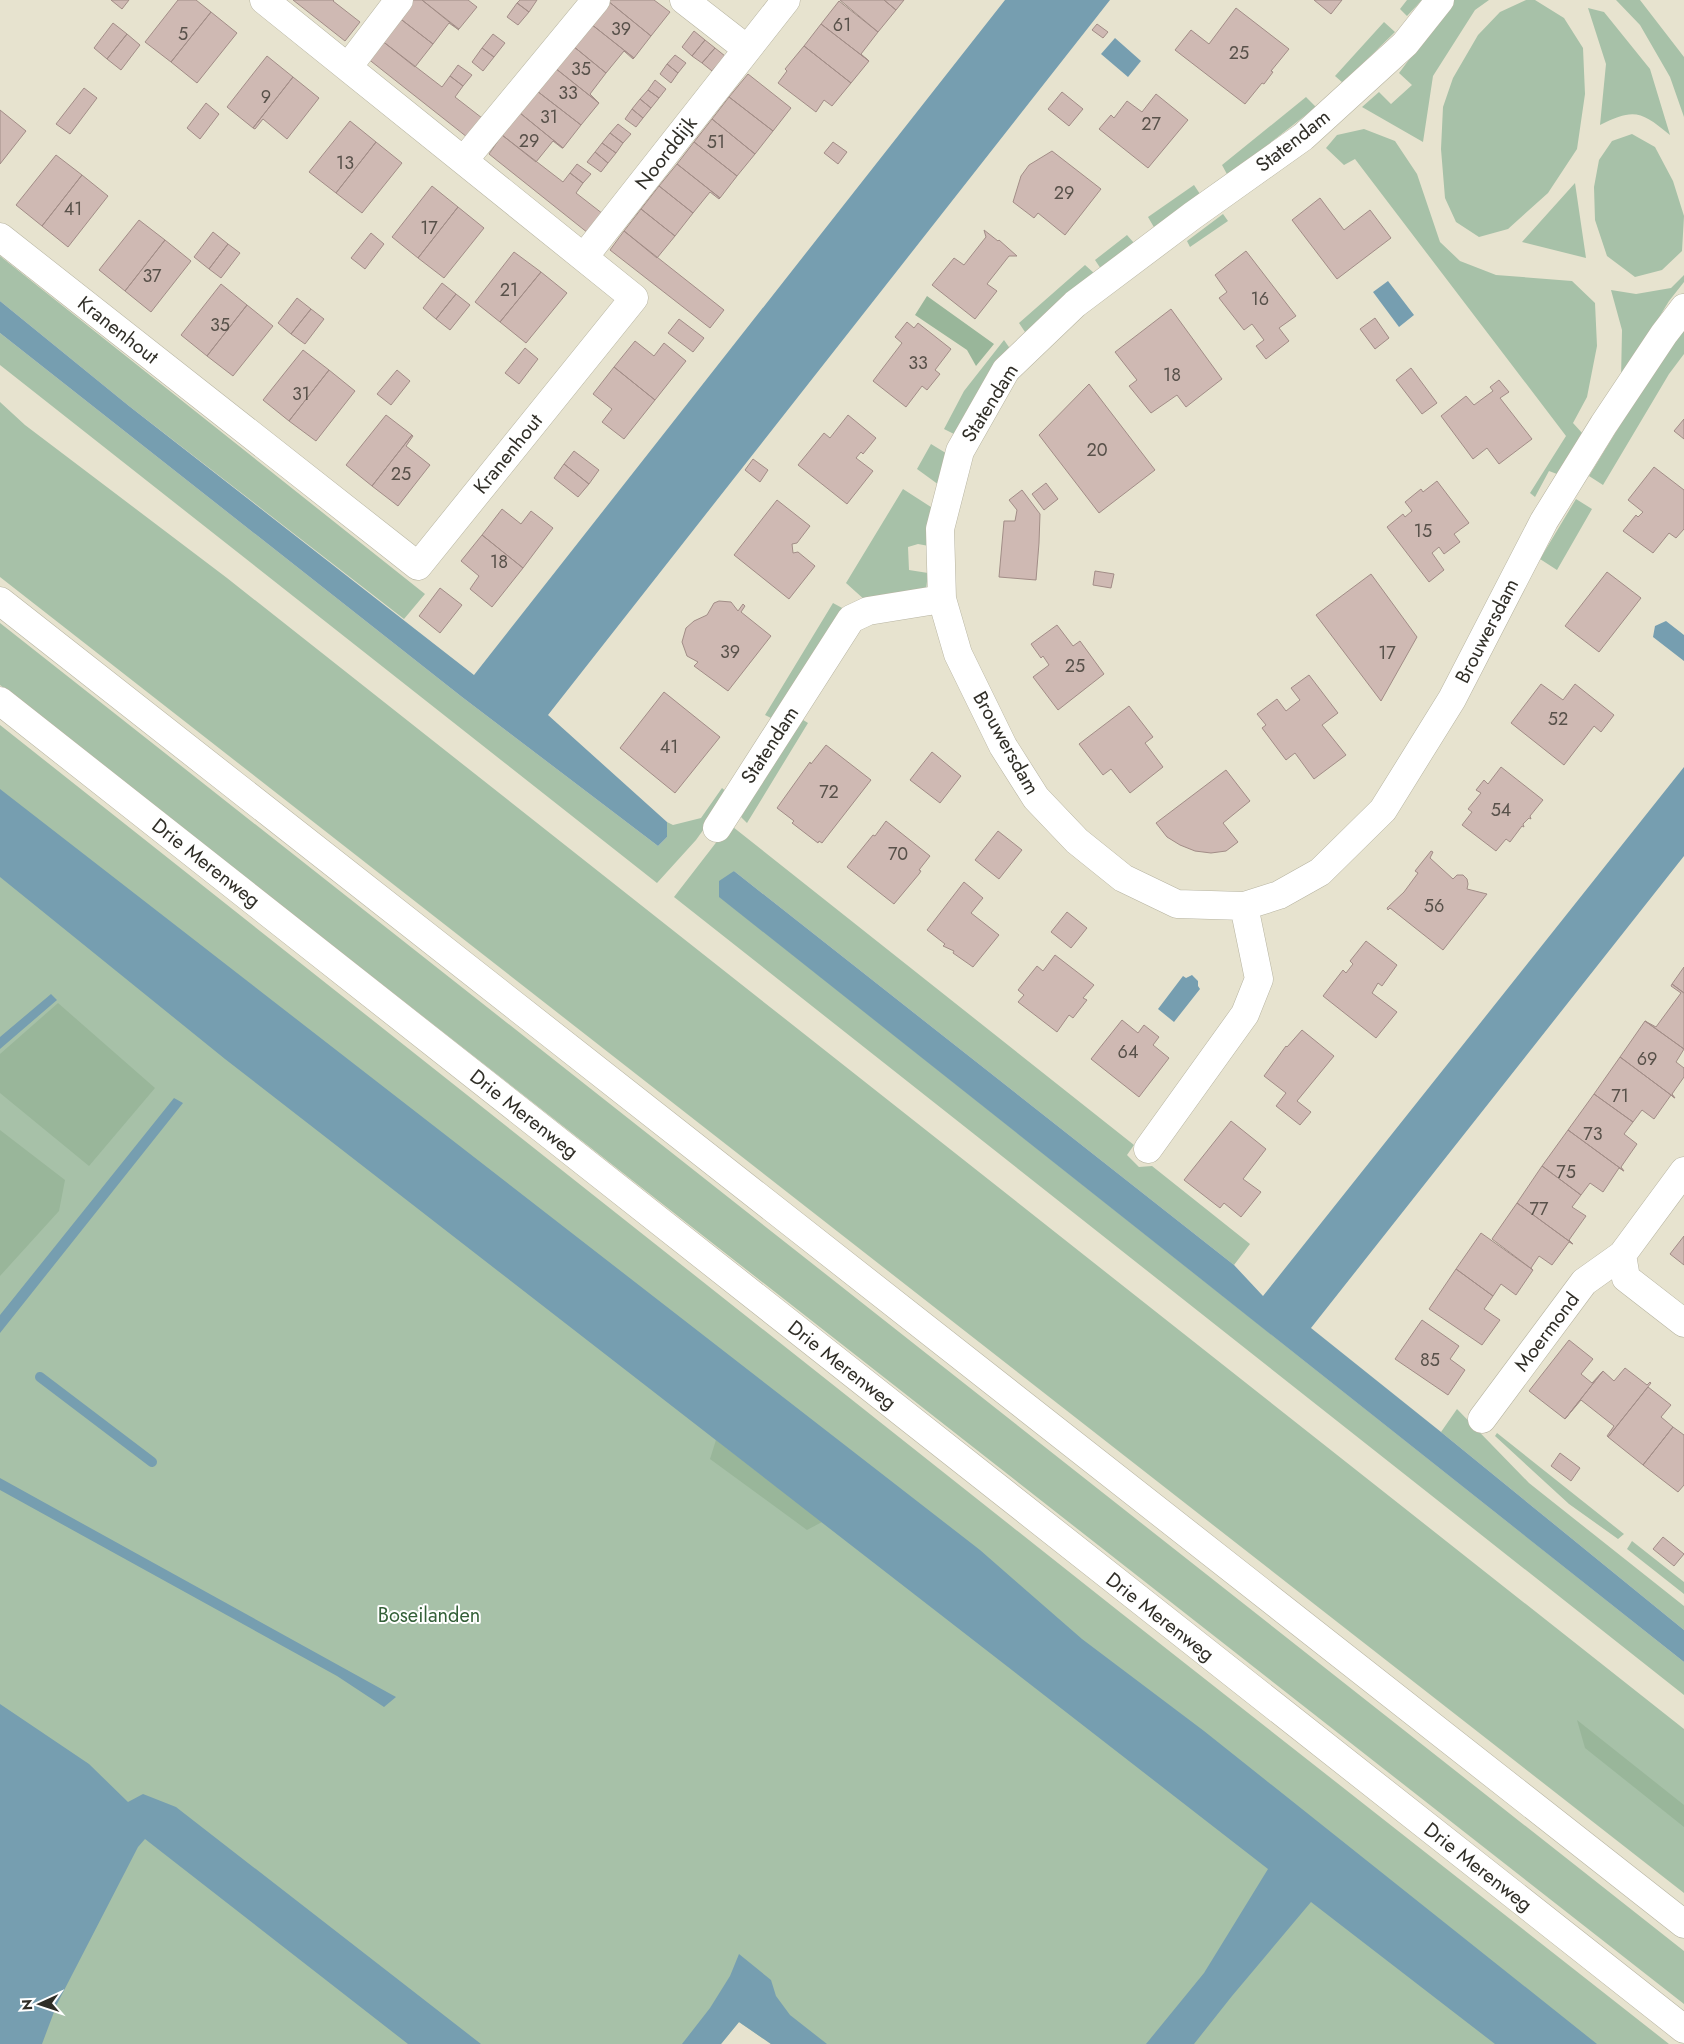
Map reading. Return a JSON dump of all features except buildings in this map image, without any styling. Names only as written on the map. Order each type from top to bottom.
[{"type":"main road","name":"Kranenhout","points":[[0,237],[418,566],[634,298],[264,0]]},
{"type":"main road","points":[[348,67],[399,0]]},
{"type":"main road","points":[[464,160],[596,0]]},
{"type":"main road","points":[[684,0],[748,49]]},
{"type":"main road","name":"Noorddijk","points":[[584,257],[786,0]]},
{"type":"main road","name":"Statendam","points":[[718,828],[851,619],[868,611],[942,599],[940,529],[960,451],[1006,370],[1076,304],[1192,216],[1303,137],[1406,44],[1440,0]]},
{"type":"main road","name":"Brouwersdam","points":[[942,599],[958,654],[1003,746],[1036,798],[1077,841],[1123,878],[1177,904],[1244,906],[1279,895],[1320,872],[1383,810],[1452,699],[1544,521],[1604,424],[1664,334],[1684,308]]},
{"type":"main road","points":[[0,601],[1684,1924]]},
{"type":"main road","name":"Drie Merenweg","points":[[0,701],[1684,2030]]},
{"type":"main road","points":[[1148,1149],[1245,1014],[1259,979],[1244,906]]},
{"type":"main road","name":"Moermond","points":[[1482,1419],[1584,1282],[1624,1266],[1684,1171]]},
{"type":"main road","points":[[1624,1266],[1684,1323]]},
{"type":"green space","points":[[1407,0],[1422,0],[1407,16],[1400,9]]},
{"type":"green space","points":[[1454,0],[1489,0],[1475,10],[1433,76],[1423,142],[1362,107],[1379,92],[1391,104],[1412,85],[1399,73]]},
{"type":"green space","points":[[1526,0],[1535,0],[1564,18],[1583,48],[1585,94],[1577,149],[1548,193],[1508,229],[1479,237],[1456,222],[1445,198],[1441,149],[1443,107],[1453,78],[1478,35],[1500,12]]},
{"type":"green space","points":[[1616,0],[1640,0],[1684,57],[1684,117],[1670,77],[1640,25]]},
{"type":"green space","points":[[1588,8],[1604,12],[1650,69],[1670,135],[1652,121],[1637,115],[1621,116],[1600,125],[1606,64]]},
{"type":"green space","points":[[1384,22],[1395,32],[1343,83],[1335,76]]},
{"type":"green space","points":[[1306,97],[1316,107],[1228,176],[1222,165]]},
{"type":"green space","points":[[1364,129],[1395,141],[1417,174],[1440,242],[1460,261],[1496,275],[1572,281],[1595,303],[1597,346],[1587,397],[1573,423],[1583,434],[1557,474],[1549,471],[1535,497],[1530,493],[1566,436],[1355,159],[1344,165],[1326,148],[1337,135]]},
{"type":"green space","points":[[1632,134],[1655,147],[1673,181],[1684,216],[1682,251],[1662,270],[1635,277],[1607,256],[1595,220],[1594,187],[1599,160],[1612,141]]},
{"type":"green space","points":[[1575,183],[1586,258],[1522,242]]},
{"type":"green space","points":[[1194,185],[1200,194],[1155,229],[1148,217]]},
{"type":"green space","points":[[1223,214],[1228,221],[1190,247],[1187,241]]},
{"type":"green space","points":[[1127,235],[1134,243],[1103,272],[1095,260]]},
{"type":"green space","points":[[0,256],[425,594],[404,619],[129,406],[0,301]]},
{"type":"green space","points":[[1085,265],[1095,274],[1027,335],[1019,323]]},
{"type":"green space","points":[[1684,275],[1684,282],[1669,301],[1621,380],[1622,330],[1611,290],[1636,294],[1671,288]]},
{"type":"green space","points":[[927,296],[994,344],[976,366],[967,350],[915,315]]},
{"type":"green space","points":[[1684,327],[1684,354],[1669,374],[1603,485],[1589,476],[1652,373]]},
{"type":"green space","points":[[0,333],[462,697],[658,846],[667,837],[667,822],[673,825],[701,818],[722,788],[729,794],[696,840],[657,883],[0,365]]},
{"type":"green space","points":[[1004,340],[1011,350],[956,435],[944,429],[964,391]]},
{"type":"green space","points":[[0,402],[25,425],[227,578],[1684,1729],[1684,1893],[0,577]]},
{"type":"green space","points":[[931,444],[949,455],[939,485],[917,469]]},
{"type":"green space","points":[[903,489],[934,509],[929,546],[918,544],[908,547],[909,570],[928,573],[926,590],[866,601],[846,583]]},
{"type":"green space","points":[[1576,499],[1592,509],[1557,570],[1540,559]]},
{"type":"green space","points":[[833,603],[844,609],[773,719],[765,715]]},
{"type":"green space","points":[[0,623],[1684,1951],[1684,2004],[0,685]]},
{"type":"green space","points":[[800,718],[808,723],[747,823],[741,817]]},
{"type":"green space","name":"Boseilanden","points":[[0,725],[1121,1613],[1669,2044],[771,2044],[739,2022],[721,2044],[0,2044]]},
{"type":"green space","points":[[733,827],[1134,1145],[1127,1155],[1139,1167],[1152,1166],[1250,1244],[1234,1265],[734,871],[720,897],[1684,1662],[1684,1695],[674,897],[725,831]]},
{"type":"green space","points":[[58,1003],[155,1088],[89,1166],[0,1093],[0,1054]]},
{"type":"green space","points":[[0,1130],[65,1180],[59,1211],[0,1276]]},
{"type":"green space","points":[[1457,1409],[1529,1483],[1684,1606],[1684,1630],[1441,1432]]},
{"type":"green space","points":[[1497,1433],[1624,1534],[1618,1539],[1569,1504],[1495,1436]]},
{"type":"green space","points":[[716,1440],[822,1522],[807,1530],[710,1459]]},
{"type":"green space","points":[[1632,1541],[1684,1582],[1684,1594],[1627,1549]]},
{"type":"green space","points":[[1577,1720],[1684,1805],[1684,1827],[1585,1748]]},
{"type":"water","points":[[1005,0],[1110,0],[548,715],[667,822],[667,837],[658,846],[462,697],[0,333],[0,301],[129,406],[474,675]]},
{"type":"water","points":[[1115,38],[1141,61],[1128,77],[1101,54]]},
{"type":"water","points":[[1388,281],[1414,315],[1399,327],[1373,292]]},
{"type":"water","points":[[1666,621],[1684,635],[1684,661],[1653,637],[1655,626]]},
{"type":"water","points":[[1684,767],[1684,856],[1311,1328],[1684,1630],[1684,1662],[719,897],[719,881],[734,871],[1234,1265],[1263,1296]]},
{"type":"water","points":[[0,789],[980,1550],[1082,1639],[1204,1731],[1597,2044],[1495,2044],[1311,1902],[1194,2044],[1146,2044],[1204,1973],[1268,1869],[225,1059],[0,877]]},
{"type":"water","points":[[1192,975],[1198,981],[1200,989],[1174,1022],[1158,1009],[1183,976],[1186,978]]},
{"type":"water","points":[[51,994],[57,1000],[0,1049],[0,1037]]},
{"type":"water","points":[[174,1098],[183,1103],[0,1333],[0,1315]]},
{"type":"water","points":[[0,1478],[396,1697],[384,1707],[337,1676],[0,1490]]},
{"type":"water","points":[[0,1704],[89,1764],[128,1802],[143,1794],[176,1807],[481,2044],[408,2044],[145,1839],[138,1847],[57,2004],[42,2044],[0,2044]]},
{"type":"water","points":[[739,1954],[771,1980],[776,1996],[790,2015],[827,2044],[771,2044],[739,2022],[721,2044],[682,2044],[710,2008],[730,1976]]},
{"type":"waterway","points":[[40,1377],[152,1462]]}]
